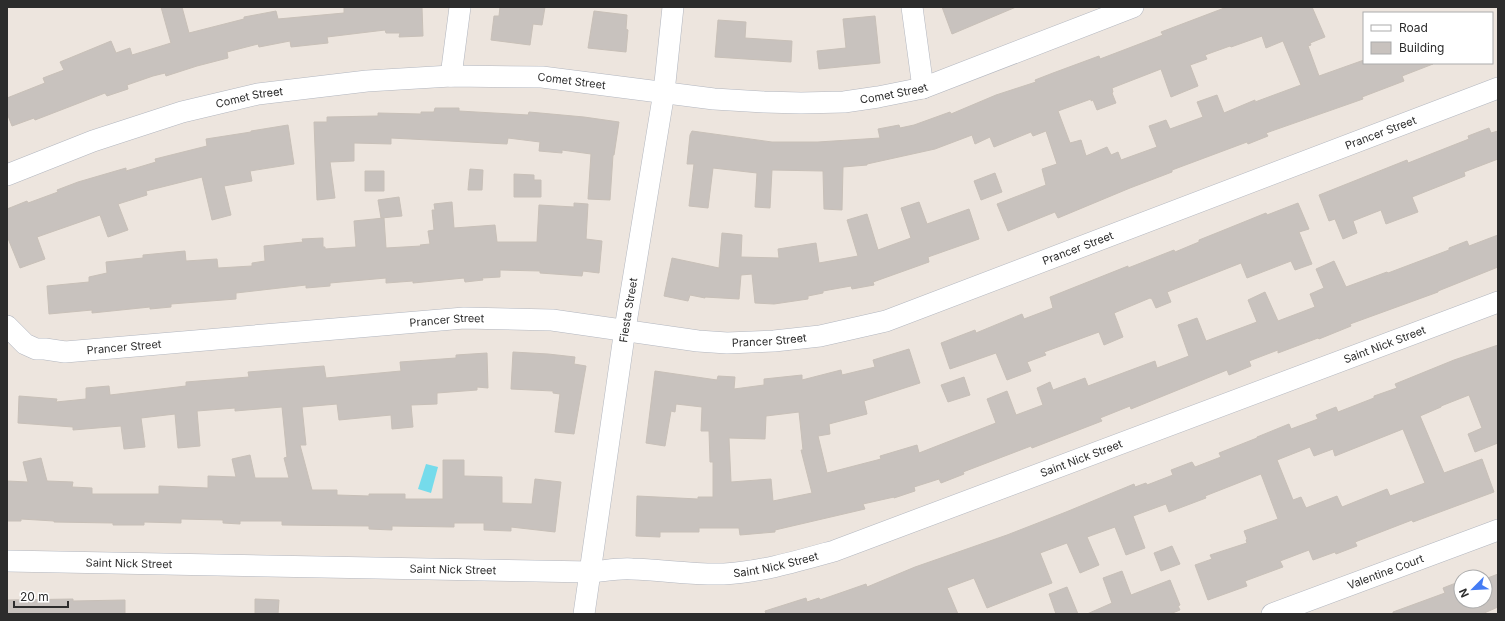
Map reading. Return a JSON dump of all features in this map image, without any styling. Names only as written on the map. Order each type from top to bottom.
[{"type":"street","points":[[451,76],[460,7]]},
{"type":"street","name":"Fiesta Street","points":[[584,614],[626,329],[664,92],[673,7]]},
{"type":"street","points":[[912,7],[923,88]]},
{"type":"street","name":"Comet Street","points":[[7,175],[93,141],[182,112],[258,94],[368,81],[451,76],[542,77],[714,99],[801,103],[844,102],[878,97],[923,88],[1133,7]]},
{"type":"street","name":"Prancer Street","points":[[7,326],[25,344],[36,349],[45,348],[65,352],[464,318],[552,320],[626,329],[698,341],[774,341],[820,336],[886,322],[1498,88]]},
{"type":"street","name":"Saint Nick Street","points":[[7,561],[590,572],[630,569],[724,574],[749,571],[787,564],[834,552],[1498,302]]},
{"type":"street","name":"Valentine Court","points":[[1272,614],[1498,530]]},
{"type":"water","points":[[426,464],[438,467],[431,493],[418,489]]},
{"type":"building","points":[[161,7],[182,7],[189,33],[244,19],[244,17],[276,11],[278,19],[344,13],[344,7],[422,7],[423,36],[399,37],[400,33],[386,33],[385,30],[327,37],[328,43],[291,47],[290,41],[259,47],[258,44],[227,52],[228,58],[166,76],[165,73],[153,76],[127,85],[128,89],[107,96],[105,93],[35,120],[34,118],[12,126],[7,113],[7,98],[45,83],[43,78],[64,70],[60,62],[111,41],[116,53],[130,48],[132,55],[171,43]]},
{"type":"building","points":[[500,7],[545,7],[542,25],[533,24],[530,45],[491,40],[494,16],[499,16]]},
{"type":"building","points":[[942,7],[1016,7],[952,34]]},
{"type":"building","points":[[1227,7],[1312,7],[1325,37],[1310,43],[1311,45],[1308,46],[1319,76],[1363,60],[1363,64],[1433,64],[1402,76],[1404,81],[1362,97],[1363,99],[1266,133],[1268,136],[1248,144],[1247,142],[1172,170],[1172,172],[1058,218],[1055,212],[1008,231],[997,204],[1046,185],[1042,169],[1057,164],[1046,131],[1033,136],[1031,132],[994,147],[990,137],[975,144],[972,135],[935,149],[867,165],[843,167],[842,210],[824,209],[823,171],[772,170],[770,208],[755,207],[757,173],[713,168],[708,208],[689,206],[694,164],[687,164],[690,135],[692,131],[772,142],[818,142],[880,138],[878,129],[899,125],[900,128],[914,125],[950,112],[951,114],[996,95],[1036,82],[1035,80],[1053,73],[1099,56],[1100,59],[1163,35],[1161,32]],"holes":[[[1262,36],[1266,48],[1283,41],[1301,85],[1255,102],[1255,100],[1224,113],[1217,95],[1197,102],[1203,117],[1170,129],[1166,120],[1149,126],[1157,147],[1121,160],[1118,152],[1111,155],[1107,147],[1086,156],[1081,140],[1070,143],[1058,111],[1091,99],[1091,101],[1093,100],[1097,110],[1116,103],[1112,93],[1112,88],[1161,69],[1171,97],[1198,86],[1190,65],[1207,59],[1205,55]]]},
{"type":"building","points":[[594,11],[627,15],[626,29],[628,30],[626,52],[588,48]]},
{"type":"building","points":[[875,16],[880,63],[819,69],[817,51],[846,48],[843,19]]},
{"type":"building","points":[[718,20],[746,22],[745,38],[792,41],[791,62],[715,57]]},
{"type":"building","points":[[435,108],[459,108],[459,111],[528,115],[529,112],[619,122],[613,155],[610,200],[588,199],[591,154],[562,150],[562,153],[539,151],[540,142],[508,138],[507,144],[391,138],[391,144],[354,143],[354,161],[330,162],[335,198],[317,200],[314,122],[327,122],[327,117],[378,116],[378,113],[421,114],[421,112],[434,112]]},
{"type":"building","points":[[288,125],[294,164],[250,171],[252,181],[224,186],[231,215],[212,220],[202,177],[146,191],[147,195],[118,204],[128,230],[108,237],[100,215],[37,237],[45,259],[20,268],[7,236],[7,209],[27,201],[28,203],[58,192],[57,190],[78,182],[126,168],[126,171],[156,162],[155,159],[207,146],[206,139]]},
{"type":"building","points":[[1489,128],[1491,133],[1498,131],[1498,159],[1464,172],[1465,176],[1412,197],[1418,212],[1386,224],[1381,210],[1353,221],[1357,233],[1343,239],[1335,219],[1329,221],[1319,195],[1407,160],[1408,163],[1469,139],[1468,136]]},
{"type":"building","points":[[470,169],[483,170],[482,190],[468,190]]},
{"type":"building","points":[[365,171],[384,171],[384,191],[365,191]]},
{"type":"building","points":[[995,173],[1002,192],[981,200],[974,181]]},
{"type":"building","points":[[514,174],[534,175],[534,180],[541,180],[541,197],[514,197]]},
{"type":"building","points":[[399,197],[402,216],[381,218],[378,200]]},
{"type":"building","points":[[452,202],[454,228],[495,225],[497,242],[537,242],[539,205],[574,207],[574,203],[588,204],[586,239],[602,241],[599,273],[583,271],[582,276],[540,273],[540,271],[500,270],[500,277],[482,278],[483,280],[465,282],[464,278],[413,283],[413,281],[386,283],[386,278],[330,283],[330,286],[306,288],[306,285],[236,293],[236,299],[171,304],[171,307],[150,309],[150,307],[92,313],[92,310],[49,314],[47,286],[89,282],[89,277],[107,273],[106,262],[143,258],[143,255],[185,251],[186,261],[217,259],[218,268],[252,266],[252,263],[265,261],[264,246],[303,242],[302,239],[323,238],[323,247],[325,247],[325,249],[356,247],[354,221],[384,218],[386,248],[421,246],[420,245],[430,244],[428,231],[434,230],[432,210],[435,210],[434,204]]},
{"type":"building","points":[[919,202],[927,224],[969,209],[979,239],[928,257],[929,262],[873,282],[874,285],[852,289],[851,286],[823,291],[823,293],[808,296],[808,299],[774,304],[755,303],[752,274],[741,275],[739,299],[705,298],[690,295],[688,301],[664,296],[672,258],[719,268],[722,233],[742,235],[741,257],[779,258],[778,249],[816,243],[819,263],[858,256],[847,220],[867,214],[878,250],[911,238],[901,208]]},
{"type":"building","points":[[1298,203],[1309,229],[1299,232],[1312,264],[1295,270],[1291,261],[1247,278],[1241,263],[1167,292],[1171,302],[1156,308],[1152,299],[1150,298],[1114,313],[1123,337],[1104,345],[1099,332],[1044,352],[1046,355],[1027,362],[1031,371],[1007,380],[996,353],[950,369],[941,343],[975,330],[976,333],[1022,314],[1024,319],[1053,308],[1050,297],[1128,266],[1128,268],[1174,250],[1175,252],[1199,242],[1199,240],[1266,213],[1267,215]]},
{"type":"building","points":[[1498,235],[1498,267],[1438,292],[1350,324],[1351,326],[1319,339],[1318,338],[1278,353],[1278,350],[1249,361],[1251,366],[1229,375],[1227,370],[1131,409],[1130,406],[1100,418],[1102,421],[1032,448],[1031,446],[963,472],[964,474],[941,483],[939,479],[914,487],[915,491],[894,498],[863,504],[865,509],[775,530],[775,532],[740,535],[739,528],[699,528],[699,532],[660,532],[660,537],[636,536],[637,496],[698,499],[698,497],[713,497],[713,462],[710,462],[709,431],[701,431],[702,407],[676,404],[675,412],[671,411],[665,446],[646,443],[655,371],[717,380],[718,376],[735,377],[734,389],[764,385],[764,379],[802,375],[802,380],[841,370],[842,375],[875,367],[873,360],[909,349],[920,383],[864,401],[867,414],[829,424],[830,434],[818,436],[827,473],[881,459],[880,456],[917,445],[919,453],[996,423],[987,399],[1007,391],[1016,415],[1043,405],[1037,388],[1050,382],[1053,390],[1085,378],[1088,386],[1155,361],[1157,368],[1189,356],[1178,325],[1197,318],[1206,341],[1257,322],[1248,300],[1265,292],[1278,321],[1315,307],[1310,294],[1324,288],[1316,269],[1334,261],[1346,287],[1449,250],[1449,248],[1467,241],[1469,246]],"holes":[[[799,412],[803,450],[801,450],[812,493],[773,501],[771,479],[731,482],[729,438],[765,439],[766,416]]]},
{"type":"building","points":[[1498,345],[1498,443],[1475,452],[1468,434],[1482,428],[1469,395],[1420,416],[1444,473],[1482,459],[1494,492],[1413,522],[1412,520],[1355,542],[1357,546],[1336,554],[1335,552],[1313,560],[1309,550],[1280,561],[1283,567],[1245,581],[1247,586],[1208,600],[1195,565],[1212,559],[1210,555],[1247,543],[1244,531],[1278,519],[1261,474],[1169,512],[1166,504],[1133,516],[1145,548],[1126,555],[1115,527],[1087,537],[1099,565],[1080,573],[1067,543],[1040,553],[1052,583],[987,608],[974,578],[947,588],[958,614],[766,614],[765,611],[806,598],[807,602],[819,598],[820,600],[866,584],[867,587],[915,567],[1007,535],[1134,484],[1135,487],[1146,483],[1147,485],[1173,475],[1171,470],[1192,462],[1195,467],[1221,457],[1219,453],[1289,424],[1291,429],[1318,419],[1316,415],[1336,407],[1338,412],[1374,398],[1374,396],[1397,388],[1395,384],[1454,360]],"holes":[[[1403,429],[1425,483],[1390,496],[1387,489],[1342,507],[1337,496],[1306,508],[1301,497],[1293,500],[1277,460],[1310,447],[1314,456],[1333,449],[1335,456]]]},
{"type":"building","points":[[513,352],[575,357],[574,364],[586,366],[574,434],[555,432],[560,394],[553,393],[553,391],[511,389]]},
{"type":"building","points":[[487,353],[488,388],[477,387],[477,390],[437,393],[437,404],[411,405],[413,427],[392,429],[391,415],[339,420],[337,404],[302,407],[306,445],[300,445],[312,490],[337,490],[337,495],[369,496],[369,494],[405,494],[405,499],[443,499],[443,460],[464,460],[464,476],[502,477],[502,503],[532,504],[535,479],[561,482],[555,532],[511,527],[511,531],[484,530],[484,523],[454,523],[454,527],[392,526],[392,530],[369,529],[369,526],[282,525],[282,521],[240,521],[240,524],[223,523],[223,520],[181,519],[181,523],[144,522],[144,525],[113,525],[113,523],[54,522],[21,519],[21,521],[7,521],[7,481],[28,482],[23,462],[41,458],[47,481],[73,482],[72,487],[92,488],[92,494],[159,494],[159,486],[208,488],[208,476],[236,477],[232,459],[250,455],[255,478],[289,478],[284,458],[287,457],[282,407],[235,411],[235,408],[197,411],[200,446],[178,448],[175,414],[141,418],[145,447],[124,449],[121,426],[73,430],[73,427],[18,423],[19,396],[57,399],[56,402],[86,399],[86,388],[109,386],[110,395],[186,386],[186,382],[249,377],[248,372],[324,366],[326,378],[401,371],[400,362],[456,358],[456,355]]},
{"type":"building","points":[[964,377],[970,395],[948,402],[941,385]]},
{"type":"building","points":[[1172,546],[1180,564],[1161,571],[1154,553]]},
{"type":"building","points":[[1122,571],[1131,595],[1170,580],[1180,605],[1178,606],[1180,610],[1170,614],[1087,614],[1112,603],[1103,578]]},
{"type":"building","points":[[1498,574],[1498,607],[1482,614],[1393,614],[1393,612],[1445,593],[1443,588],[1453,584],[1453,609],[1493,609],[1493,576]]},
{"type":"building","points":[[1067,587],[1078,614],[1056,614],[1049,594]]},
{"type":"building","points":[[73,599],[73,601],[125,600],[125,614],[7,614],[7,600]]},
{"type":"building","points":[[255,599],[279,600],[278,614],[255,614]]}]
